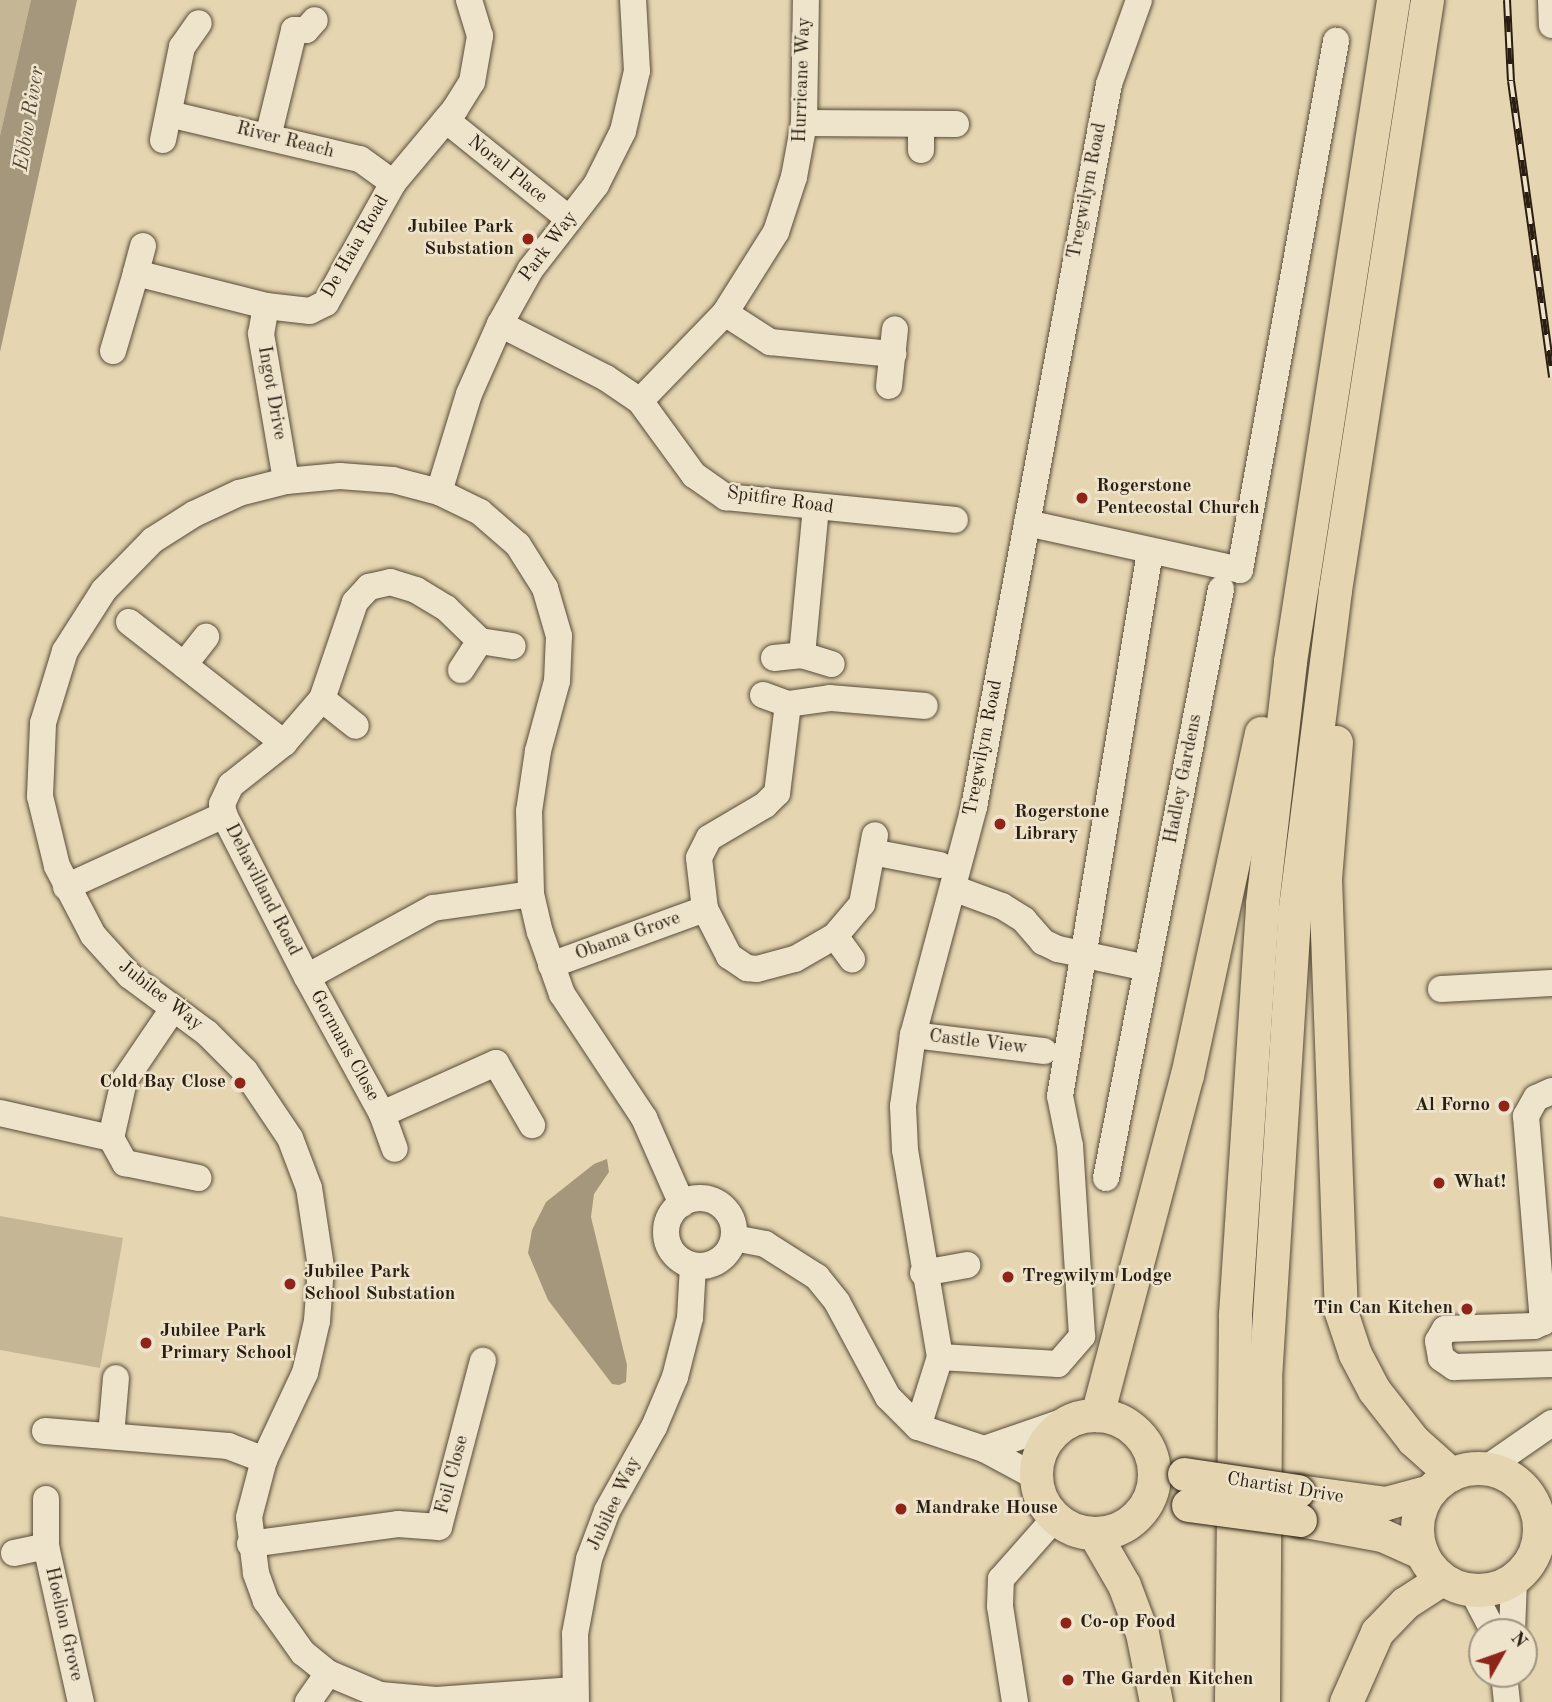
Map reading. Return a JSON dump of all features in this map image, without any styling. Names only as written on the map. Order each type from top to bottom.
[{"type":"main road","points":[[1231,1702],[1235,1314],[1261,918],[1290,661],[1393,0]]},
{"type":"main road","points":[[1263,1702],[1265,1378],[1293,928],[1318,709],[1427,0]]},
{"type":"main road","points":[[1156,1702],[1142,1633],[1124,1585],[1094,1533],[1070,1527],[1055,1518],[1047,1508],[1035,1477],[1043,1445],[1059,1426],[1087,1416],[1222,926],[1364,185]]},
{"type":"main road","points":[[1362,418],[1325,879],[1341,1312],[1355,1354],[1374,1390],[1413,1440],[1440,1482],[1417,1532],[1422,1553]]},
{"type":"main road","name":"Chartist Drive","points":[[1087,1416],[1120,1420],[1186,1489]]},
{"type":"main road","points":[[1135,1516],[1152,1488],[1153,1467],[1147,1447]]},
{"type":"main road","points":[[1346,1702],[1377,1632],[1405,1603],[1457,1585],[1496,1588],[1533,1561],[1543,1507],[1517,1481],[1487,1468]]},
{"type":"main road","name":"Chartist Drive","points":[[1094,1533],[1118,1528],[1186,1489],[1299,1506],[1386,1503],[1440,1482],[1487,1468]]},
{"type":"main road","name":"Chartist Drive","points":[[1299,1506],[1382,1535],[1422,1553],[1457,1585]]},
{"type":"street","name":"De Haia Road","points":[[136,273],[266,306],[310,311],[326,303],[393,183],[446,120],[477,67],[480,36],[469,0]]},
{"type":"street","name":"Park Way","points":[[439,492],[469,394],[500,324],[530,270],[606,168],[629,111],[638,52],[633,0]]},
{"type":"street","name":"Hurricane Way","points":[[640,401],[725,313],[776,232],[794,177],[804,122],[806,0]]},
{"type":"street","name":"Tregwilym Road","points":[[918,1427],[940,1357],[923,1273],[904,1139],[903,1106],[913,1035],[974,807],[1106,97],[1139,0]]},
{"type":"street","points":[[1551,0],[1552,25]]},
{"type":"street","points":[[268,137],[294,30],[306,30],[316,20]]},
{"type":"street","points":[[163,140],[182,47],[199,23]]},
{"type":"street","points":[[1027,523],[1240,570],[1336,41]]},
{"type":"street","name":"River Reach","points":[[169,114],[360,159],[393,183]]},
{"type":"street","name":"Noral Place","points":[[446,120],[569,219]]},
{"type":"street","points":[[804,122],[956,124]]},
{"type":"street","points":[[921,124],[921,150]]},
{"type":"street","points":[[113,351],[143,247]]},
{"type":"street","name":"Ingot Drive","points":[[266,306],[261,334],[286,481]]},
{"type":"street","points":[[725,313],[770,342],[894,342],[889,386]]},
{"type":"street","name":"Spitfire Road","points":[[500,324],[606,378],[640,401],[708,488],[744,500],[955,520]]},
{"type":"street","name":"Jubilee Way","points":[[682,1203],[643,1118],[577,1020],[551,965],[531,894],[529,811],[538,751],[557,681],[559,636],[545,588],[518,545],[480,512],[439,492],[367,477],[286,481],[216,503],[163,533],[119,573],[76,629],[57,672],[40,747],[44,820],[66,887],[111,956],[227,1051],[262,1092],[290,1138],[316,1214],[321,1267],[312,1347],[295,1398],[264,1460],[253,1489],[250,1544],[266,1601],[282,1629],[328,1673],[353,1686],[408,1700],[575,1696],[575,1634],[589,1559],[607,1511],[654,1427],[675,1377],[690,1318],[693,1266]]},
{"type":"street","points":[[802,655],[816,507]]},
{"type":"street","points":[[940,1357],[1058,1364],[1082,1336],[1070,1146],[1060,1096],[1076,970],[1150,552]]},
{"type":"street","points":[[224,815],[222,804],[231,785],[284,743],[322,699],[355,602],[379,583],[400,584],[432,598],[480,640],[513,646]]},
{"type":"street","name":"Hadley Gardens","points":[[1106,1178],[1221,589]]},
{"type":"street","points":[[129,622],[284,743]]},
{"type":"street","points":[[184,665],[206,637]]},
{"type":"street","points":[[461,670],[480,640]]},
{"type":"street","points":[[774,658],[802,655],[831,664]]},
{"type":"street","points":[[763,695],[800,702],[830,698],[925,706]]},
{"type":"street","points":[[322,699],[356,726]]},
{"type":"street","name":"Obama Grove","points":[[800,702],[776,793],[765,805],[716,832],[702,847],[698,870],[705,909],[729,956],[747,968],[795,959],[835,936],[856,915],[867,881],[874,843],[940,865]]},
{"type":"street","name":"Dehavilland Road","points":[[66,887],[224,815],[307,977],[433,908],[531,894]]},
{"type":"street","points":[[953,888],[1002,906],[1024,920],[1043,942],[1076,970],[1146,968]]},
{"type":"street","name":"Obama Grove","points":[[551,965],[705,909]]},
{"type":"street","points":[[835,936],[852,959]]},
{"type":"street","name":"Gormans Close","points":[[307,977],[382,1114],[394,1149]]},
{"type":"street","points":[[1440,989],[1552,983]]},
{"type":"street","points":[[173,1009],[124,1081],[111,1138],[125,1163],[198,1178]]},
{"type":"street","name":"Castle View","points":[[913,1035],[1044,1051]]},
{"type":"street","name":"Gormans Close","points":[[382,1114],[496,1063],[532,1125]]},
{"type":"street","points":[[1552,1091],[1536,1098],[1526,1116],[1548,1301],[1542,1322],[1534,1326],[1445,1329],[1439,1333],[1439,1353],[1454,1367],[1552,1364]]},
{"type":"street","points":[[0,1113],[111,1138]]},
{"type":"street","points":[[707,1199],[719,1204],[729,1213],[734,1238],[720,1261],[693,1266],[671,1251],[667,1225],[682,1203],[707,1199]]},
{"type":"street","points":[[734,1238],[765,1244],[817,1277],[837,1302],[888,1397],[918,1427],[984,1449],[1035,1477]]},
{"type":"street","points":[[923,1273],[967,1265]]},
{"type":"street","name":"Foil Close","points":[[250,1544],[398,1524],[439,1527],[483,1361]]},
{"type":"street","points":[[111,1436],[116,1378]]},
{"type":"street","points":[[984,1449],[1087,1416]]},
{"type":"street","points":[[1487,1468],[1552,1423]]},
{"type":"street","points":[[45,1431],[228,1446],[264,1460]]},
{"type":"street","name":"Hoelion Grove","points":[[46,1499],[46,1546],[81,1702]]},
{"type":"street","points":[[1014,1702],[1000,1606],[1001,1579],[1055,1518]]},
{"type":"street","name":"Hoelion Grove","points":[[14,1553],[46,1546]]},
{"type":"street","points":[[1516,1618],[1533,1561]]},
{"type":"street","points":[[1457,1585],[1483,1618]]},
{"type":"street","points":[[308,1702],[328,1673]]},
{"type":"shaded area","points":[[0,0],[31,0],[0,136]]},
{"type":"shaded area","points":[[0,1216],[123,1238],[100,1368],[0,1350]]},
{"type":"water","name":"Ebbw River","points":[[31,0],[77,0],[0,352],[0,136]]},
{"type":"water","points":[[607,1159],[609,1172],[594,1194],[591,1217],[627,1365],[626,1382],[619,1385],[612,1384],[548,1300],[528,1253],[532,1230],[546,1202],[594,1164]]},
{"type":"railway","points":[[1507,0],[1511,81],[1552,377]]},
{"type":"place","name":"Jubilee Park Substation","points":[[528,239]]},
{"type":"place","name":"Rogerstone Pentecostal Church","points":[[1082,498]]},
{"type":"place","name":"Rogerstone Library","points":[[1000,824]]},
{"type":"place","name":"Cold Bay Close","points":[[240,1083]]},
{"type":"place","name":"Al Forno","points":[[1504,1106]]},
{"type":"place","name":"What!","points":[[1439,1183]]},
{"type":"place","name":"Tregwilym Lodge","points":[[1008,1277]]},
{"type":"place","name":"Jubilee Park School Substation","points":[[290,1284]]},
{"type":"place","name":"Tin Can Kitchen","points":[[1467,1309]]},
{"type":"place","name":"Jubilee Park Primary School","points":[[146,1343]]},
{"type":"place","name":"Mandrake House","points":[[901,1509]]},
{"type":"place","name":"Co-op Food","points":[[1066,1623]]},
{"type":"place","name":"The Garden Kitchen","points":[[1068,1680]]}]
